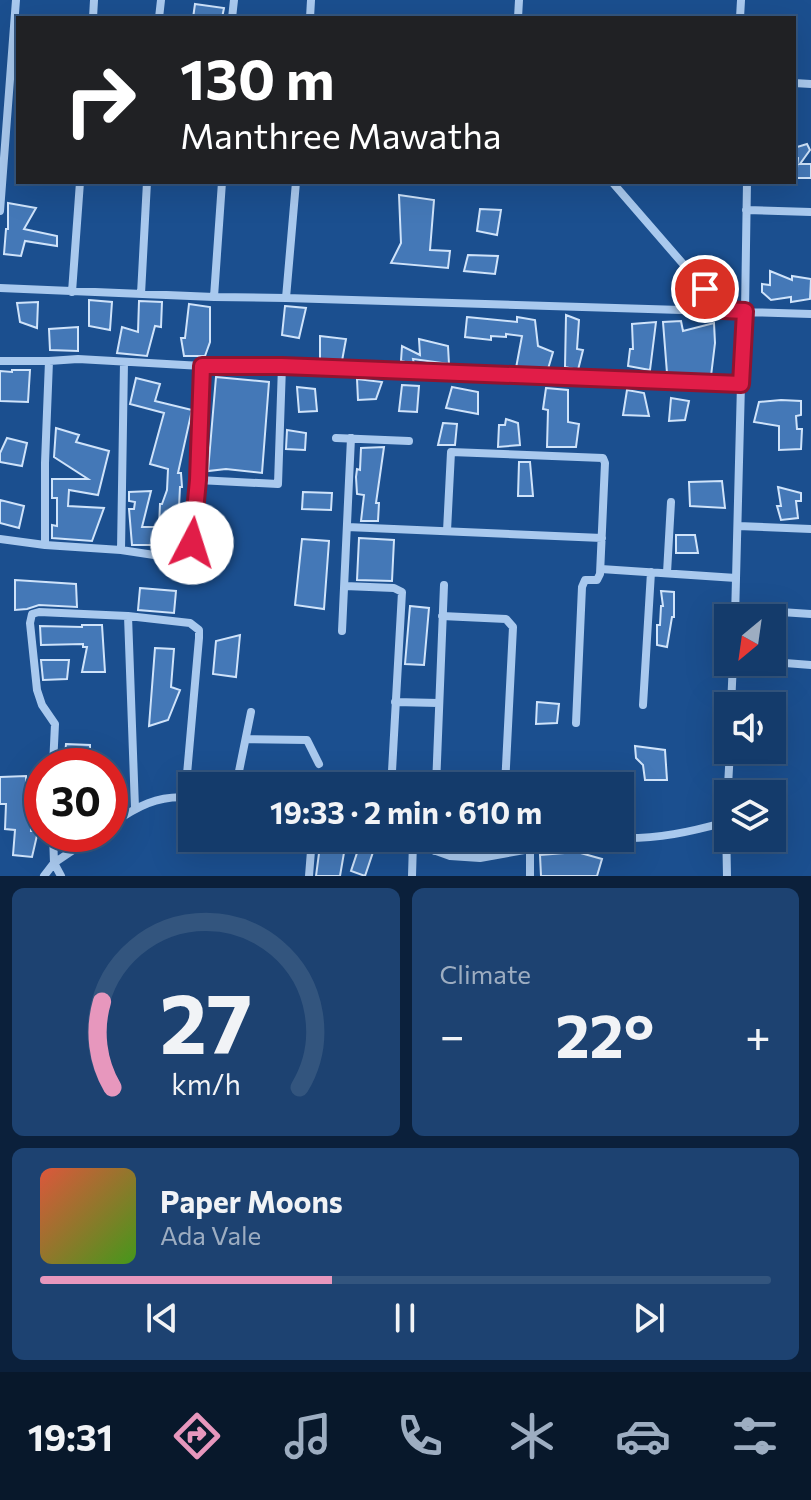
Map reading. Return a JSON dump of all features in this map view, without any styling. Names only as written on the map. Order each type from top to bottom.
[{"type":"street","points":[[0,211],[16,0]]},
{"type":"street","points":[[72,292],[80,184]]},
{"type":"street","points":[[141,294],[147,184]]},
{"type":"street","points":[[214,297],[222,184]]},
{"type":"street","points":[[286,298],[296,184]]},
{"type":"street","points":[[614,184],[723,310]]},
{"type":"street","points":[[735,604],[747,184]]},
{"type":"street","points":[[746,210],[811,212]]},
{"type":"street","points":[[0,288],[811,314]]},
{"type":"street","points":[[0,361],[78,359],[741,384]]},
{"type":"street","points":[[45,545],[49,361]]},
{"type":"street","points":[[121,550],[124,362]]},
{"type":"street","points":[[0,539],[174,558],[188,551],[192,543],[198,480],[202,366]]},
{"type":"street","points":[[198,480],[278,484],[282,366]]},
{"type":"street","points":[[336,438],[409,441]]},
{"type":"street","points":[[342,631],[351,438]]},
{"type":"street","points":[[447,531],[451,452],[603,458],[601,569],[597,580],[585,580],[582,587],[576,723]]},
{"type":"street","points":[[667,573],[671,502]]},
{"type":"street","points":[[738,526],[811,529]]},
{"type":"street","points":[[347,527],[602,538]]},
{"type":"street","points":[[601,569],[736,578]]},
{"type":"street","points":[[643,705],[651,572]]},
{"type":"street","points":[[436,772],[444,585]]},
{"type":"street","points":[[345,586],[394,588],[402,592],[392,771]]},
{"type":"street","points":[[54,748],[55,724],[42,705],[37,690],[30,623],[32,614],[128,616],[190,623],[199,630],[190,772]]},
{"type":"street","points":[[786,614],[811,614]]},
{"type":"street","points":[[128,616],[135,808]]},
{"type":"street","points":[[442,616],[506,619],[513,627],[506,772]]},
{"type":"street","points":[[786,663],[811,665]]},
{"type":"street","points":[[395,702],[438,703]]},
{"type":"street","points":[[239,772],[251,712]]},
{"type":"street","points":[[246,739],[307,740],[319,764]]},
{"type":"street","points":[[128,813],[152,800],[178,798]]},
{"type":"street","points":[[634,838],[686,833],[714,825]]},
{"type":"street","points":[[54,852],[54,863],[61,876]]},
{"type":"street","points":[[44,876],[54,863],[70,852]]},
{"type":"street","points":[[309,876],[311,852]]},
{"type":"street","points":[[412,876],[413,852]]},
{"type":"street","points":[[438,852],[480,858],[514,852]]},
{"type":"street","points":[[530,852],[530,876]]},
{"type":"street","points":[[727,852],[727,876]]},
{"type":"building","points":[[195,4],[224,8],[222,16],[193,16]]},
{"type":"building","points":[[807,144],[810,150],[800,164],[811,164],[811,178],[796,178],[797,147]]},
{"type":"building","points":[[399,195],[434,200],[430,250],[450,251],[448,268],[391,263],[401,243]]},
{"type":"building","points":[[8,203],[36,208],[24,229],[57,236],[57,246],[25,241],[21,256],[4,254]]},
{"type":"building","points":[[480,209],[501,210],[497,235],[477,231]]},
{"type":"building","points":[[468,255],[498,256],[495,274],[464,271]]},
{"type":"building","points":[[770,271],[792,280],[792,276],[811,279],[810,299],[791,302],[791,297],[771,300],[762,292],[762,284],[770,285]]},
{"type":"building","points":[[89,300],[112,302],[110,330],[89,326]]},
{"type":"building","points":[[139,301],[162,302],[161,327],[155,326],[147,356],[117,353],[122,327],[138,332]]},
{"type":"building","points":[[38,302],[37,328],[20,322],[17,303]]},
{"type":"building","points":[[189,304],[210,307],[210,342],[205,356],[184,356],[181,338],[185,338]]},
{"type":"building","points":[[285,306],[306,308],[299,338],[282,335]]},
{"type":"building","points":[[566,315],[579,320],[577,349],[583,350],[578,370],[565,367]]},
{"type":"building","points":[[467,317],[517,322],[517,317],[535,320],[538,346],[553,352],[548,369],[516,368],[522,336],[506,334],[506,337],[491,336],[491,340],[465,337]]},
{"type":"building","points":[[681,321],[683,331],[714,323],[711,376],[667,373],[663,322]]},
{"type":"building","points":[[656,322],[650,370],[628,366],[630,349],[633,349],[632,324]]},
{"type":"building","points":[[78,327],[78,351],[50,350],[49,329]]},
{"type":"building","points":[[320,336],[346,339],[342,361],[320,360]]},
{"type":"building","points":[[419,339],[448,346],[449,364],[413,359],[414,364],[401,361],[402,346],[420,355]]},
{"type":"building","points":[[30,370],[28,402],[0,401],[0,371]]},
{"type":"building","points":[[216,377],[269,382],[262,473],[226,469],[208,471]]},
{"type":"building","points":[[136,378],[160,384],[155,401],[192,410],[178,473],[181,473],[182,487],[179,507],[185,508],[175,545],[132,545],[129,509],[134,509],[135,502],[129,501],[129,492],[151,491],[142,527],[159,527],[160,504],[167,490],[168,469],[150,464],[164,413],[130,404]]},
{"type":"building","points":[[357,379],[382,382],[376,399],[358,400]]},
{"type":"building","points":[[402,385],[419,386],[417,412],[399,411]]},
{"type":"building","points":[[297,387],[315,389],[317,411],[299,412]]},
{"type":"building","points":[[452,387],[478,392],[478,414],[446,408]]},
{"type":"building","points":[[546,388],[568,390],[568,422],[579,424],[576,447],[547,447],[548,410],[543,409]]},
{"type":"building","points":[[627,390],[644,393],[649,416],[623,415]]},
{"type":"building","points":[[671,398],[689,401],[685,420],[669,421]]},
{"type":"building","points":[[801,401],[801,415],[796,416],[797,429],[802,429],[801,449],[779,450],[779,426],[754,422],[759,402]]},
{"type":"building","points":[[506,419],[518,423],[520,445],[498,447],[499,425],[505,425]]},
{"type":"building","points":[[443,423],[457,424],[455,445],[438,445]]},
{"type":"building","points":[[56,428],[79,435],[76,442],[109,451],[98,495],[69,490],[68,506],[104,508],[92,541],[52,538],[52,525],[57,526],[57,498],[52,498],[52,479],[88,479],[54,457]]},
{"type":"building","points":[[287,430],[306,433],[305,450],[286,449]]},
{"type":"building","points":[[7,438],[27,443],[22,466],[0,462],[0,453]]},
{"type":"building","points":[[384,447],[376,503],[379,503],[378,521],[361,521],[364,495],[357,494],[356,477],[357,469],[360,470],[361,448]]},
{"type":"building","points":[[519,462],[530,462],[533,496],[518,496]]},
{"type":"building","points":[[722,481],[725,508],[690,506],[689,482]]},
{"type":"building","points":[[778,487],[801,493],[801,501],[796,501],[798,518],[781,520],[777,506],[781,506]]},
{"type":"building","points":[[303,492],[332,493],[331,510],[302,509]]},
{"type":"building","points":[[0,500],[24,506],[19,528],[0,523]]},
{"type":"building","points":[[676,535],[695,535],[698,553],[676,553]]},
{"type":"building","points":[[359,538],[394,540],[392,581],[357,580]]},
{"type":"building","points":[[302,539],[329,541],[324,609],[295,605]]},
{"type":"building","points":[[15,580],[76,584],[77,607],[39,605],[15,610]]},
{"type":"building","points":[[140,588],[176,591],[174,613],[138,610]]},
{"type":"building","points":[[661,591],[674,592],[674,617],[667,647],[657,645],[657,625],[660,625],[663,606]]},
{"type":"building","points":[[410,606],[429,608],[424,665],[405,664]]},
{"type":"building","points":[[102,625],[105,672],[82,672],[87,647],[83,644],[41,645],[40,626]]},
{"type":"building","points":[[240,635],[236,677],[213,674],[216,641]]},
{"type":"building","points":[[155,648],[174,649],[171,687],[180,690],[168,720],[149,726]]},
{"type":"building","points":[[41,660],[69,660],[67,679],[43,680]]},
{"type":"building","points":[[537,702],[559,704],[557,723],[536,724]]},
{"type":"building","points":[[66,744],[90,745],[90,748],[66,748]]},
{"type":"building","points":[[635,746],[665,750],[667,780],[645,780],[643,765],[636,758]]},
{"type":"building","points":[[24,776],[24,852],[33,852],[32,857],[13,855],[15,830],[5,829],[6,804],[0,804],[0,777]]},
{"type":"building","points":[[319,852],[344,852],[340,876],[316,876]]},
{"type":"building","points":[[357,852],[373,852],[365,876],[351,871]]},
{"type":"building","points":[[577,852],[602,859],[597,876],[541,876],[540,855]]},
{"type":"route","points":[[192,543],[198,480],[202,366],[282,366],[741,384],[745,311],[723,310],[705,289]]}]
